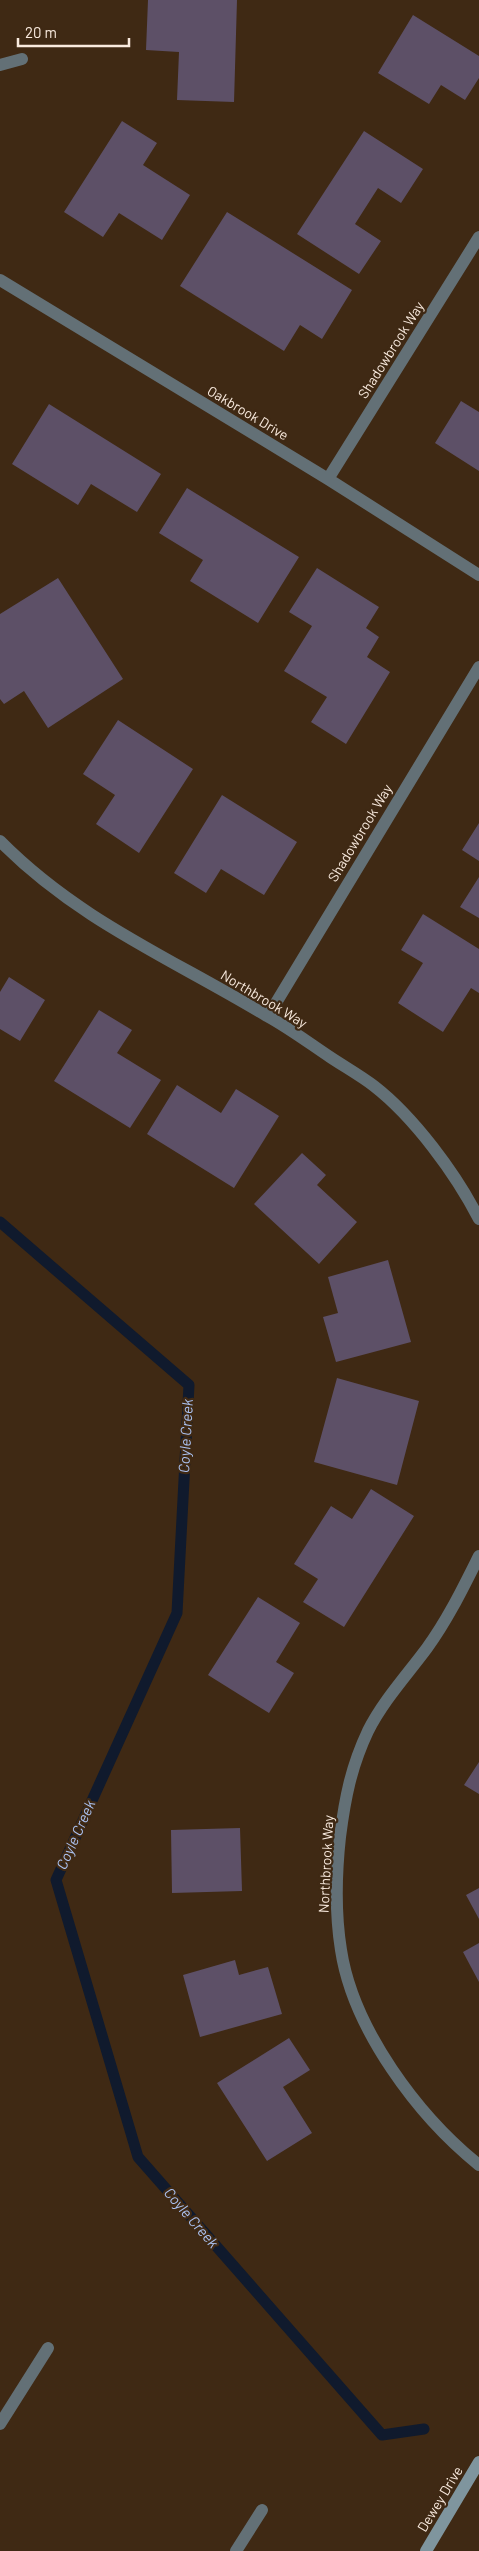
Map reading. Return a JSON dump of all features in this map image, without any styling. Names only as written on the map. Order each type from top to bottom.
[{"type":"main road","name":"Dewey Drive","points":[[426,2551],[479,2462]]},
{"type":"street","points":[[0,66],[22,59]]},
{"type":"street","name":"Shadowbrook Way","points":[[328,479],[479,238]]},
{"type":"street","name":"Oakbrook Drive","points":[[0,280],[328,479],[479,575]]},
{"type":"street","name":"Shadowbrook Way","points":[[268,1016],[479,667]]},
{"type":"street","name":"Northbrook Way","points":[[0,841],[27,868],[76,906],[139,945],[268,1016],[375,1087],[424,1136],[466,1194],[479,1218]]},
{"type":"street","name":"Northbrook Way","points":[[479,1556],[451,1610],[428,1647],[385,1704],[368,1731],[346,1789],[338,1852],[337,1906],[341,1951],[352,1988],[369,2030],[394,2074],[420,2109],[459,2149],[479,2165]]},
{"type":"street","points":[[0,2424],[48,2348]]},
{"type":"street","points":[[236,2551],[262,2510]]},
{"type":"building","points":[[148,0],[237,0],[234,102],[177,100],[179,52],[146,50]]},
{"type":"building","points":[[413,15],[479,56],[479,78],[465,100],[441,85],[429,104],[378,73]]},
{"type":"building","points":[[122,121],[157,143],[143,165],[190,195],[162,240],[119,213],[103,237],[64,212]]},
{"type":"building","points":[[364,131],[423,169],[401,203],[378,188],[355,224],[381,241],[359,274],[297,234]]},
{"type":"building","points":[[227,212],[352,290],[322,339],[300,325],[284,351],[180,286]]},
{"type":"building","points":[[461,401],[479,412],[479,471],[435,443]]},
{"type":"building","points":[[49,404],[161,474],[137,512],[91,484],[78,505],[12,464]]},
{"type":"building","points":[[187,488],[299,557],[258,623],[190,581],[203,560],[159,533]]},
{"type":"building","points":[[317,568],[379,607],[366,628],[379,637],[367,657],[390,672],[346,744],[311,722],[327,697],[284,671],[312,626],[289,612]]},
{"type":"building","points":[[58,578],[123,679],[48,728],[24,691],[4,704],[0,699],[0,614]]},
{"type":"building","points":[[118,720],[193,769],[139,853],[96,824],[115,795],[83,774]]},
{"type":"building","points":[[222,795],[297,842],[264,895],[221,869],[206,893],[174,873]]},
{"type":"building","points":[[479,823],[479,861],[462,850]]},
{"type":"building","points":[[479,877],[479,918],[460,907]]},
{"type":"building","points":[[423,914],[479,949],[479,993],[471,988],[443,1032],[398,1003],[423,963],[401,950]]},
{"type":"building","points":[[9,977],[45,1000],[20,1041],[0,1029],[0,992]]},
{"type":"building","points":[[99,1010],[132,1030],[117,1053],[161,1080],[130,1128],[54,1081]]},
{"type":"building","points":[[177,1085],[221,1113],[236,1089],[279,1116],[234,1188],[147,1134]]},
{"type":"building","points":[[302,1153],[326,1175],[317,1185],[357,1222],[319,1264],[254,1204]]},
{"type":"building","points":[[388,1260],[411,1342],[336,1362],[323,1317],[338,1313],[328,1277]]},
{"type":"building","points":[[337,1378],[419,1401],[397,1485],[314,1462]]},
{"type":"building","points":[[371,1489],[414,1516],[344,1627],[303,1602],[318,1579],[294,1564],[331,1506],[352,1519]]},
{"type":"building","points":[[258,1597],[300,1623],[276,1662],[294,1673],[269,1713],[208,1675]]},
{"type":"building","points":[[479,1762],[479,1794],[464,1785]]},
{"type":"building","points":[[240,1828],[242,1891],[172,1893],[171,1830]]},
{"type":"building","points":[[479,1888],[479,1919],[466,1895]]},
{"type":"building","points":[[479,1943],[479,1982],[463,1952]]},
{"type":"building","points":[[235,1960],[239,1975],[268,1967],[282,2014],[200,2037],[183,1975]]},
{"type":"building","points":[[289,2038],[310,2070],[283,2087],[312,2133],[267,2161],[217,2083]]},
{"type":"waterway","name":"Coyle Creek","points":[[0,1222],[189,1385],[177,1613],[56,1880],[138,2157],[382,2435],[424,2429]]}]
